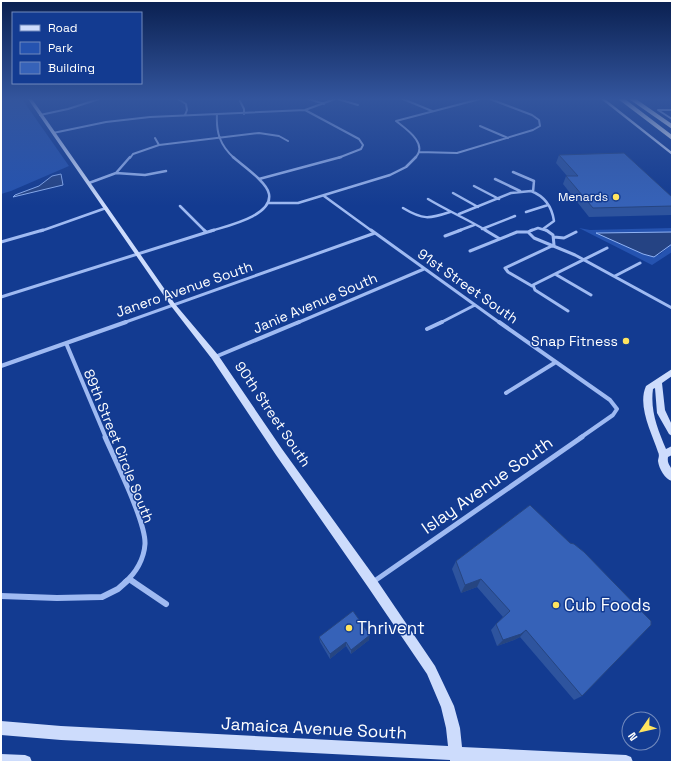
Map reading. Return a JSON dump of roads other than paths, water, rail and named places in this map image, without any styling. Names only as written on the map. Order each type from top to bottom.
[{"type":"street","name":"90th Street South","points":[[54,135],[173,305],[215,357],[279,452],[372,582],[431,670],[440,687],[450,720],[456,758]]},
{"type":"street","points":[[1,297],[246,220],[259,212],[268,203],[270,196],[269,190],[259,179],[232,157],[223,147],[218,135]]},
{"type":"street","points":[[116,173],[133,154],[158,145],[255,135]]},
{"type":"street","points":[[274,135],[288,141]]},
{"type":"street","points":[[259,179],[342,156],[361,149],[362,142],[351,135]]},
{"type":"street","points":[[268,203],[298,203],[324,196],[398,171],[416,158],[419,152],[420,147],[412,135]]},
{"type":"street","points":[[501,135],[509,138]]},
{"type":"street","points":[[419,152],[451,154],[520,135]]},
{"type":"street","points":[[648,135],[672,154]]},
{"type":"street","points":[[155,138],[158,145]]},
{"type":"street","points":[[88,183],[116,173],[145,174],[166,171]]},
{"type":"street","points":[[513,172],[534,181],[534,192]]},
{"type":"street","points":[[495,179],[520,191]]},
{"type":"street","points":[[474,186],[499,199]]},
{"type":"street","points":[[459,214],[526,190],[541,196],[554,215],[554,221],[543,229]]},
{"type":"street","points":[[453,193],[478,207]]},
{"type":"street","name":"91st Street South","points":[[324,196],[424,269],[610,400],[617,409]]},
{"type":"street","points":[[428,199],[450,212],[459,214],[474,225],[500,239]]},
{"type":"street","points":[[526,212],[548,205]]},
{"type":"street","points":[[180,206],[206,232]]},
{"type":"street","points":[[1,242],[20,238],[71,218],[106,208]]},
{"type":"street","points":[[403,208],[420,218],[428,220],[450,212]]},
{"type":"street","points":[[482,229],[515,216]]},
{"type":"street","points":[[445,236],[474,225]]},
{"type":"street","points":[[470,251],[517,232],[528,232],[536,229],[543,229],[551,233],[554,237],[554,244]]},
{"type":"street","points":[[528,232],[532,237],[554,244],[672,308]]},
{"type":"street","points":[[554,237],[564,238],[576,232]]},
{"type":"street","name":"Janero Avenue South","points":[[1,366],[375,233]]},
{"type":"street","points":[[554,244],[506,268],[508,272],[532,286],[535,290],[568,311]]},
{"type":"street","points":[[532,286],[607,248]]},
{"type":"street","points":[[615,276],[640,263]]},
{"type":"street","name":"Janie Avenue South","points":[[215,357],[424,269]]},
{"type":"street","points":[[555,274],[591,295]]},
{"type":"street","points":[[427,329],[475,305]]},
{"type":"street","name":"89th Street Circle South","points":[[66,343],[139,517],[144,544],[139,566],[129,579]]},
{"type":"street","points":[[506,393],[556,362]]},
{"type":"street","points":[[672,372],[649,388],[646,399],[652,424],[668,452],[663,465],[672,477]]},
{"type":"street","points":[[658,383],[662,413],[664,420],[672,432]]},
{"type":"street","name":"Islay Avenue South","points":[[372,582],[613,415],[617,409]]},
{"type":"street","points":[[1,596],[57,598],[102,597],[118,588],[129,579],[166,604]]},
{"type":"street","name":"Jamaica Avenue South","points":[[1,728],[456,758],[626,762]]},
{"type":"street","points":[[1,761],[25,762]]},
{"type":"place","name":"Menards","points":[[616,197]]},
{"type":"place","name":"Snap Fitness","points":[[626,341]]},
{"type":"place","name":"Cub Foods","points":[[556,605]]},
{"type":"place","name":"Thrivent","points":[[349,628]]}]
